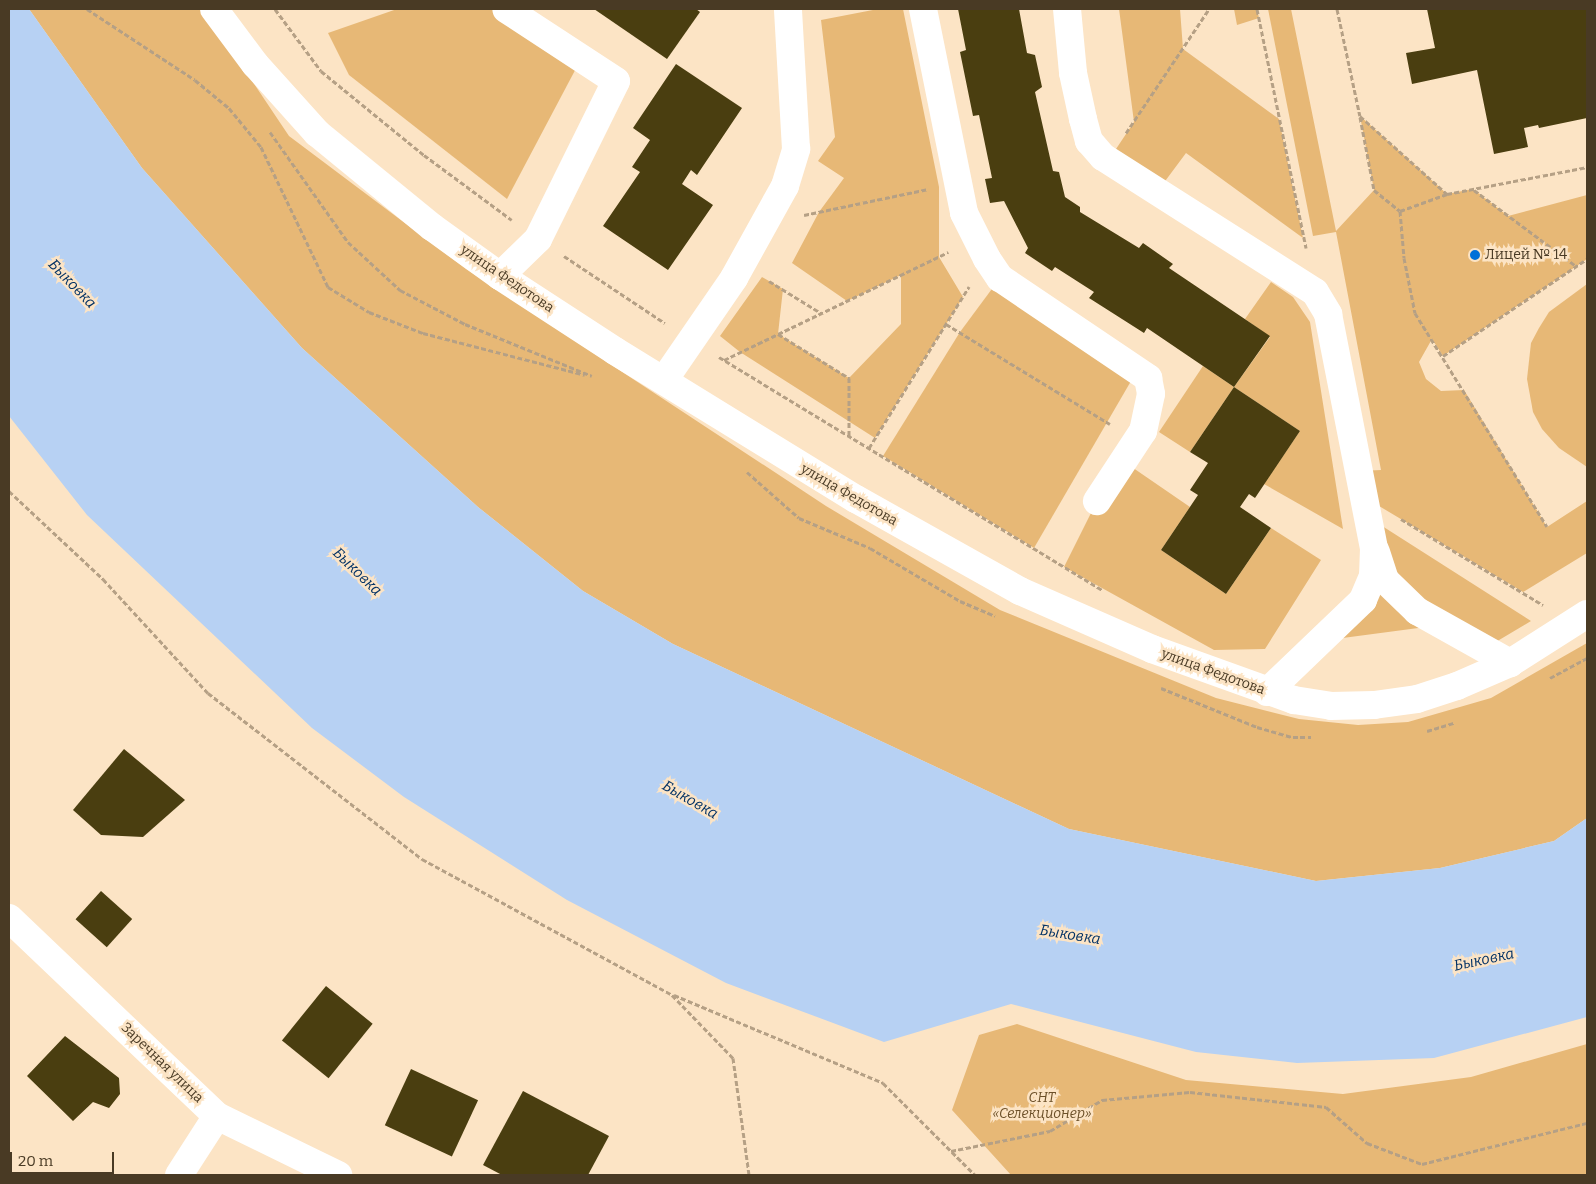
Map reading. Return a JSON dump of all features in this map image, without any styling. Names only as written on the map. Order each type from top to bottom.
[{"type":"street","name":"улица Федотова","points":[[214,9],[254,64],[317,133],[432,227],[500,276],[823,480],[1020,591],[1152,649],[1267,692],[1331,706],[1374,705],[1417,698],[1449,689],[1510,663],[1587,614]]},
{"type":"street","points":[[500,276],[538,239],[616,82],[506,9]]},
{"type":"street","points":[[664,380],[743,265],[785,186],[796,149],[788,9]]},
{"type":"street","points":[[923,9],[964,213],[981,250],[1000,278],[1148,378],[1148,412],[1137,441],[1097,500]]},
{"type":"street","points":[[1067,9],[1073,73],[1088,141],[1108,161],[1314,292],[1328,314],[1374,548],[1385,580],[1417,611],[1510,663]]},
{"type":"street","points":[[1267,692],[1363,600],[1373,576],[1374,548]]},
{"type":"street","name":"Заречная улица","points":[[9,918],[217,1116],[338,1175]]},
{"type":"street","points":[[179,1175],[217,1116]]},
{"type":"path","points":[[87,9],[195,80],[229,108],[261,147],[328,287],[369,312],[423,333],[596,378]]},
{"type":"path","points":[[275,9],[321,71],[424,155],[538,239],[692,341],[1107,593]]},
{"type":"path","points":[[1108,161],[1209,9]]},
{"type":"path","points":[[1257,9],[1314,292]]},
{"type":"path","points":[[1337,9],[1374,190],[1400,211],[1404,258],[1415,313],[1547,527]]},
{"type":"path","points":[[1360,116],[1447,194]]},
{"type":"path","points":[[1400,211],[1447,194],[1587,168]]},
{"type":"path","points":[[767,223],[958,184]]},
{"type":"path","points":[[1473,189],[1576,266]]},
{"type":"path","points":[[723,360],[821,313],[981,250]]},
{"type":"path","points":[[869,448],[946,324],[981,250]]},
{"type":"path","points":[[1443,356],[1587,259]]},
{"type":"path","points":[[743,265],[821,313]]},
{"type":"path","points":[[946,324],[1137,441]]},
{"type":"path","points":[[777,334],[849,378],[849,436]]},
{"type":"path","points":[[9,491],[103,579],[208,693],[422,859],[672,995],[883,1083],[975,1175]]},
{"type":"path","points":[[1364,497],[1548,609],[1542,613]]},
{"type":"path","points":[[672,995],[733,1058],[749,1175]]},
{"type":"path","points":[[950,1151],[1050,1131],[1102,1100],[1190,1092],[1326,1107],[1367,1143],[1422,1164],[1587,1123]]},
{"type":"green space","points":[[29,9],[204,9],[289,136],[466,269],[826,506],[1000,610],[1216,698],[1299,719],[1358,725],[1408,722],[1491,698],[1587,643],[1587,818],[1554,841],[1440,868],[1316,881],[1069,829],[673,644],[583,591],[478,507],[302,348],[142,168]]},
{"type":"green space","points":[[397,9],[506,9],[581,59],[507,199],[349,75],[328,33]]},
{"type":"green space","points":[[878,9],[903,9],[939,187],[939,257],[963,297],[875,438],[740,352],[720,336],[762,277],[783,289],[778,334],[849,378],[901,324],[901,275],[847,301],[792,263],[819,212],[844,178],[818,161],[835,137],[821,20]]},
{"type":"green space","points":[[1119,9],[1180,9],[1183,49],[1279,119],[1303,238],[1186,153],[1157,192],[1108,161],[1134,122]]},
{"type":"green space","points":[[1234,9],[1257,9],[1259,18],[1237,25]]},
{"type":"green space","points":[[1268,9],[1291,9],[1336,231],[1374,190],[1360,116],[1447,194],[1473,189],[1508,216],[1587,195],[1587,259],[1443,356],[1432,339],[1419,362],[1426,379],[1441,391],[1464,390],[1547,527],[1587,501],[1587,553],[1523,592],[1364,497],[1359,471],[1381,470],[1336,232],[1313,236]]},
{"type":"green space","points":[[1000,278],[1138,369],[1034,548],[883,456],[960,332]]},
{"type":"green space","points":[[1271,282],[1293,297],[1310,322],[1343,529],[1264,484],[1300,431],[1234,387],[1270,337],[1245,319]]},
{"type":"green space","points":[[1587,284],[1587,467],[1559,448],[1542,429],[1533,412],[1527,379],[1531,343],[1549,312]]},
{"type":"green space","points":[[1203,366],[1234,387],[1190,452],[1159,432]]},
{"type":"green space","points":[[1123,461],[1190,507],[1161,550],[1226,594],[1271,528],[1321,560],[1265,649],[1214,650],[1064,567],[1097,501]]},
{"type":"green space","points":[[1368,517],[1531,621],[1484,649],[1441,625],[1320,641],[1363,600]]},
{"type":"green space","name":"СНТ «Селекционер»","points":[[1017,1024],[1186,1080],[1343,1094],[1471,1077],[1587,1044],[1587,1175],[1011,1175],[952,1110],[979,1035]]},
{"type":"water","name":"Быковка","points":[[9,9],[29,9],[142,168],[302,348],[478,507],[583,591],[673,644],[1069,829],[1316,881],[1440,868],[1554,841],[1587,818],[1587,1017],[1434,1058],[1297,1063],[1196,1052],[1011,1004],[884,1042],[726,983],[567,900],[404,797],[312,728],[87,515],[9,416]]},
{"type":"building","points":[[594,9],[696,9],[700,12],[667,59]]},
{"type":"building","points":[[958,9],[1019,9],[1027,53],[1035,55],[1042,87],[1035,92],[1053,171],[1059,172],[1065,197],[1080,207],[1080,212],[1139,248],[1143,243],[1173,264],[1169,268],[1270,336],[1234,387],[1147,328],[1144,333],[1089,298],[1094,292],[1055,267],[1052,271],[1025,253],[1028,248],[1004,201],[990,203],[985,179],[992,178],[979,115],[973,116],[960,52],[966,50]]},
{"type":"building","points":[[1427,9],[1587,9],[1587,118],[1539,128],[1538,125],[1524,128],[1528,147],[1494,154],[1477,70],[1412,84],[1406,53],[1435,48]]},
{"type":"building","points":[[676,64],[742,108],[697,175],[691,170],[682,184],[713,205],[668,270],[603,226],[640,172],[632,167],[650,140],[633,128]]},
{"type":"building","points":[[1234,387],[1300,431],[1255,498],[1249,494],[1240,507],[1271,528],[1226,594],[1161,550],[1198,495],[1190,490],[1208,463],[1190,452]]},
{"type":"building","points":[[124,749],[185,800],[143,837],[101,835],[73,810]]},
{"type":"building","points":[[101,891],[132,919],[107,947],[76,919]]},
{"type":"building","points":[[326,986],[373,1024],[329,1078],[282,1040]]},
{"type":"building","points":[[65,1036],[119,1078],[120,1094],[109,1108],[93,1102],[73,1121],[27,1076]]},
{"type":"building","points":[[411,1069],[478,1100],[452,1156],[385,1125]]},
{"type":"building","points":[[523,1091],[609,1136],[588,1175],[502,1175],[483,1165]]},
{"type":"place","name":"Лицей № 14","points":[[1475,255]]}]
